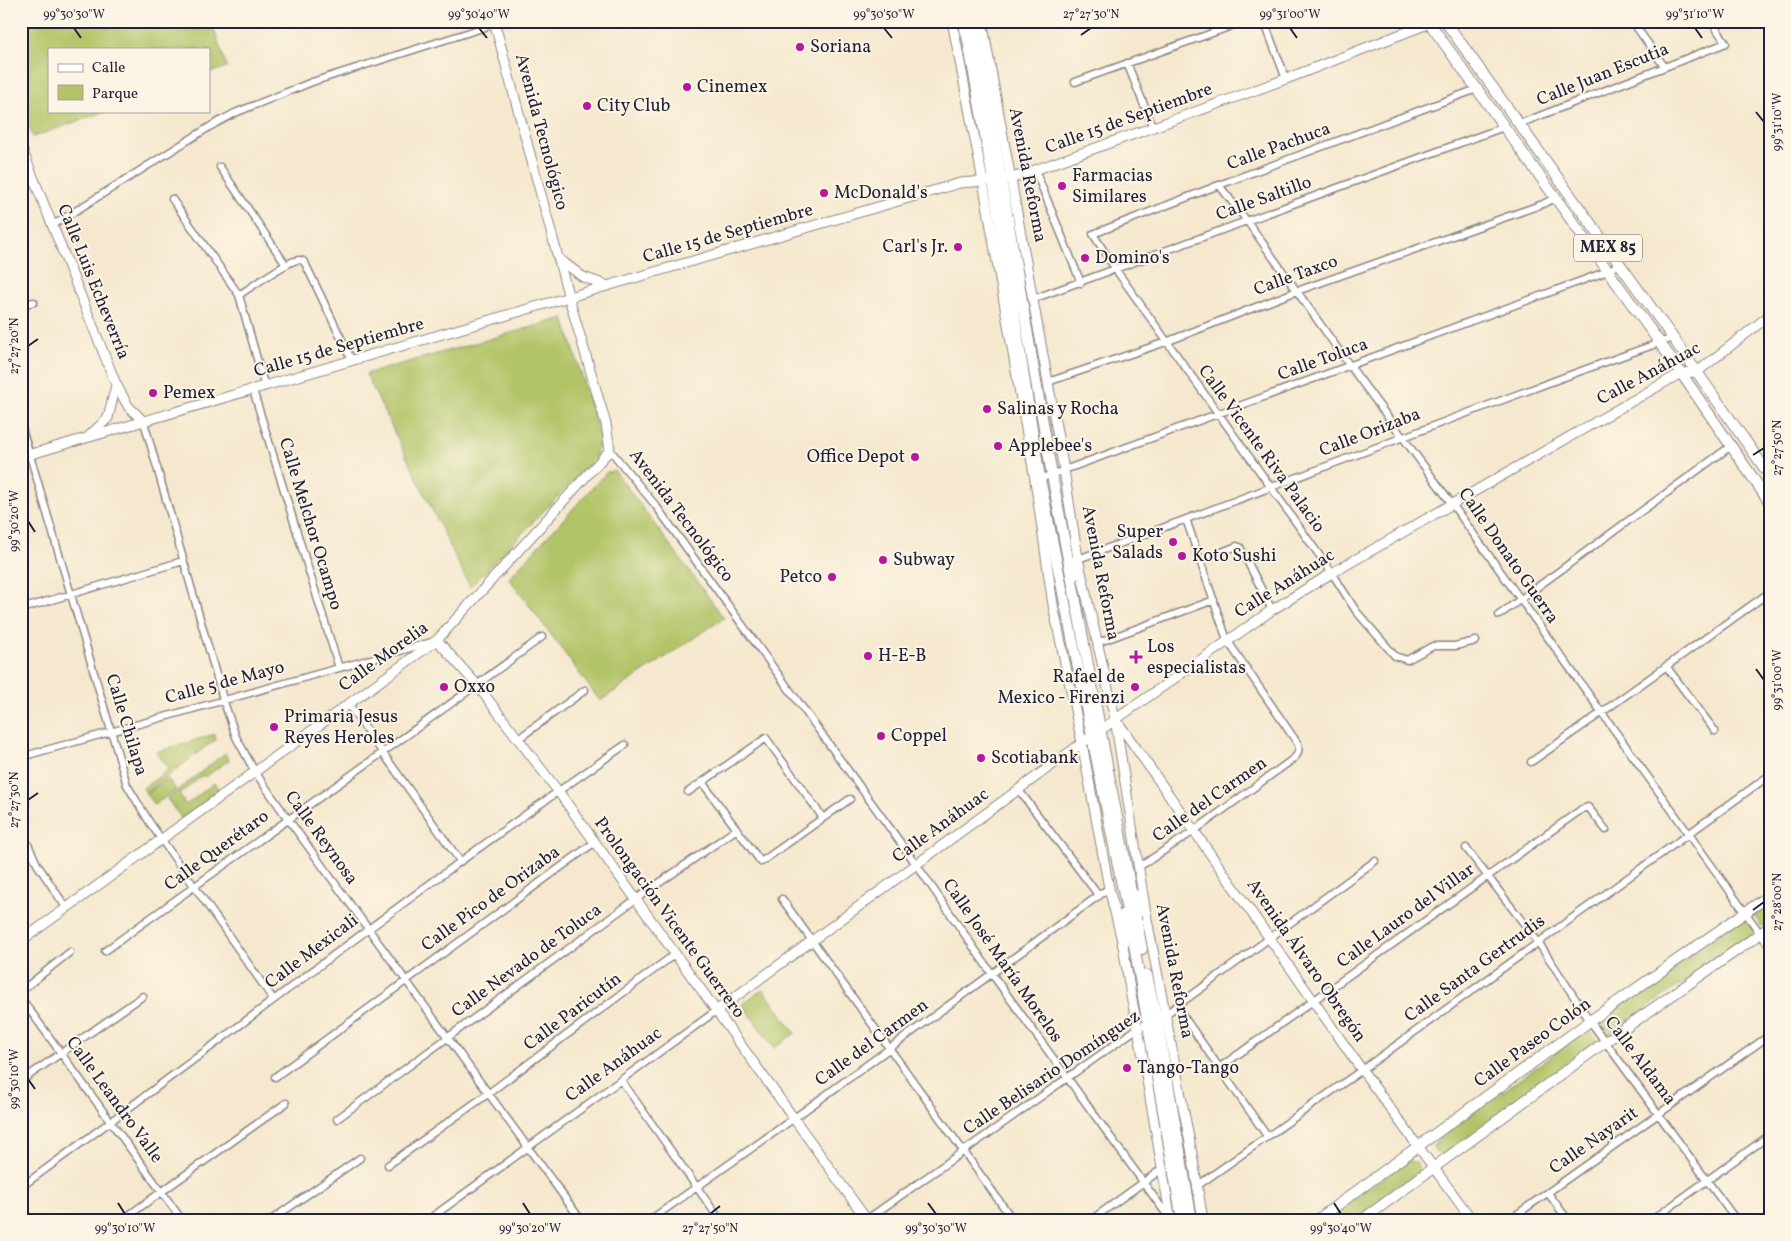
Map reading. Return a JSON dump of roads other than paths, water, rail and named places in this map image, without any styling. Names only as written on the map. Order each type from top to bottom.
[{"type":"main road","name":"Avenida Reforma","points":[[963,21],[997,180],[1074,586],[1097,732],[1127,891],[1158,1020],[1192,1220]]},
{"type":"main road","name":"Avenida Reforma","points":[[974,21],[1037,480],[1097,732]]},
{"type":"main road","name":"MEX 85","points":[[1445,21],[1770,476]]},
{"type":"main road","name":"MEX 85","points":[[1431,22],[1681,373],[1770,502]]},
{"type":"main road","points":[[1074,586],[1074,570],[1078,558]]},
{"type":"main road","points":[[1127,891],[1146,914]]},
{"type":"main road","points":[[1123,945],[1127,891]]},
{"type":"main road","name":"Calle Paseo Colón","points":[[1323,1218],[1590,1021],[1770,895]]},
{"type":"main road","points":[[1362,1220],[1606,1042],[1770,927]]},
{"type":"main road","name":"Avenida Reforma","points":[[1158,1020],[1182,1220]]},
{"type":"street","name":"Avenida Reforma","points":[[952,21],[1033,299],[1078,558],[1096,643],[1116,719],[1146,914],[1158,1020],[1197,1186],[1203,1220]]},
{"type":"street","name":"Avenida Reforma","points":[[982,21],[997,180]]},
{"type":"street","points":[[1264,21],[1286,79]]},
{"type":"street","points":[[1632,21],[1664,66]]},
{"type":"street","name":"Calle Juan Escutia","points":[[1519,124],[1726,43],[1710,21]]},
{"type":"street","name":"Calle 15 de Septiembre","points":[[26,456],[960,183],[997,180],[1035,170],[1286,79],[1431,22]]},
{"type":"street","points":[[53,225],[235,112],[312,82],[494,23]]},
{"type":"street","name":"Avenida Tecnológico","points":[[494,23],[569,298],[606,424],[610,450],[656,506],[916,864]]},
{"type":"street","points":[[1075,82],[1229,26]]},
{"type":"street","points":[[1127,63],[1153,127]]},
{"type":"street","name":"Calle Pachuca","points":[[1093,234],[1477,89]]},
{"type":"street","name":"Calle Saltillo","points":[[1033,299],[1504,127]]},
{"type":"street","name":"Calle Luis Echeverría","points":[[21,147],[116,384],[128,406],[144,422]]},
{"type":"street","points":[[220,167],[286,265]]},
{"type":"street","points":[[1035,170],[1081,283]]},
{"type":"street","name":"Calle Donato Guerra","points":[[1219,185],[1452,504],[1770,947]]},
{"type":"street","name":"Calle Taxco","points":[[1048,382],[1166,342],[1297,291],[1543,204],[1555,198]]},
{"type":"street","points":[[172,199],[239,295],[265,386]]},
{"type":"street","name":"Calle Vicente Riva Palacio","points":[[1093,234],[1166,342],[1332,573],[1356,611],[1395,656],[1406,660],[1433,646],[1455,646],[1476,641]]},
{"type":"street","points":[[559,259],[583,277],[608,286]]},
{"type":"street","points":[[239,295],[286,265],[296,260],[301,260],[305,263],[352,361]]},
{"type":"street","name":"Calle Toluca","points":[[1037,480],[1608,271],[1619,264]]},
{"type":"street","points":[[21,305],[34,302]]},
{"type":"street","name":"Calle Anáhuac","points":[[432,1219],[1082,742],[1272,610],[1332,573],[1681,373],[1697,372],[1770,314]]},
{"type":"street","name":"Calle Orizaba","points":[[1078,558],[1186,519],[1402,436],[1673,338]]},
{"type":"street","points":[[86,438],[108,418],[116,384]]},
{"type":"street","name":"Calle Melchor Ocampo","points":[[253,390],[339,668]]},
{"type":"street","name":"Calle Reynosa","points":[[144,422],[223,699],[236,737],[255,772],[581,1220]]},
{"type":"street","name":"Calle Chilapa","points":[[21,425],[26,456],[72,594],[127,784],[141,810],[273,999]]},
{"type":"street","points":[[1499,615],[1731,446]]},
{"type":"street","name":"Calle Morelia","points":[[21,942],[437,640],[610,450]]},
{"type":"street","name":"Avenida Reforma","points":[[1037,480],[1053,605],[1123,945],[1171,1220]]},
{"type":"street","points":[[1186,519],[1228,640]]},
{"type":"street","points":[[1212,556],[1237,546],[1240,547],[1272,610]]},
{"type":"street","points":[[21,609],[183,561]]},
{"type":"street","points":[[1530,762],[1601,714],[1770,592]]},
{"type":"street","points":[[1096,643],[1214,600]]},
{"type":"street","name":"Calle Querétaro","points":[[105,951],[542,637]]},
{"type":"street","name":"Calle 5 de Mayo","points":[[21,757],[437,640]]},
{"type":"street","name":"Prolongación Vicente Guerrero","points":[[437,640],[477,685],[558,791],[866,1220]]},
{"type":"street","name":"Calle del Carmen","points":[[1139,867],[1194,831],[1297,756],[1299,751],[1298,744],[1228,640]]},
{"type":"street","points":[[1666,666],[1714,731]]},
{"type":"street","points":[[518,739],[585,690]]},
{"type":"street","points":[[348,704],[460,861]]},
{"type":"street","name":"Avenida Álvaro Obregón","points":[[1116,719],[1362,1070],[1472,1220]]},
{"type":"street","points":[[688,792],[766,738],[823,818]]},
{"type":"street","name":"Calle Mexicali","points":[[21,1187],[460,861],[625,745]]},
{"type":"street","name":"Calle Santa Gertrudis","points":[[1197,1186],[1362,1070],[1770,776]]},
{"type":"street","points":[[702,782],[761,862],[850,799]]},
{"type":"street","points":[[1018,789],[1099,896]]},
{"type":"street","name":"Calle Lauro del Villar","points":[[1219,1068],[1314,1002],[1582,808],[1588,807],[1606,830]]},
{"type":"street","points":[[21,829],[24,847],[67,908]]},
{"type":"street","name":"Calle Nevado de Toluca","points":[[337,1120],[636,899],[737,829]]},
{"type":"street","name":"Calle Pico de Orizaba","points":[[275,1077],[595,842]]},
{"type":"street","name":"Calle Aldama","points":[[1466,848],[1538,942],[1590,1021],[1708,1179],[1736,1220]]},
{"type":"street","name":"Calle Belisario Domínguez","points":[[866,1220],[1138,1028],[1158,1020],[1177,1007],[1375,861]]},
{"type":"street","name":"Calle José María Morelos","points":[[916,864],[1066,1078],[1171,1220]]},
{"type":"street","name":"Calle del Carmen","points":[[650,1220],[793,1119],[1110,888]]},
{"type":"street","points":[[782,899],[1013,1220]]},
{"type":"street","points":[[21,991],[70,952]]},
{"type":"street","name":"Calle Paricutín","points":[[388,1165],[489,1093],[675,954]]},
{"type":"street","points":[[21,1081],[143,996]]},
{"type":"street","name":"Calle Leandro Valle","points":[[21,998],[182,1220]]},
{"type":"street","points":[[1177,1007],[1267,1136]]},
{"type":"street","name":"Calle Nayarit","points":[[1509,1220],[1770,1035]]},
{"type":"street","points":[[620,1080],[720,1220]]},
{"type":"street","points":[[122,1220],[286,1103]]},
{"type":"street","points":[[1652,1220],[1770,1135]]},
{"type":"street","points":[[271,1220],[360,1158]]},
{"type":"street","points":[[1091,1220],[1162,1168]]},
{"type":"street","points":[[1548,1192],[1568,1220]]},
{"type":"place","name":"Soriana","points":[[800,47]]},
{"type":"place","name":"Cinemex","points":[[687,87]]},
{"type":"place","name":"City Club","points":[[587,106]]},
{"type":"place","name":"Farmacias Similares","points":[[1062,186]]},
{"type":"place","name":"McDonald's","points":[[824,193]]},
{"type":"place","name":"Carl's Jr.","points":[[958,247]]},
{"type":"place","name":"Domino's","points":[[1085,258]]},
{"type":"place","name":"Pemex","points":[[153,393]]},
{"type":"place","name":"Salinas y Rocha","points":[[987,409]]},
{"type":"place","name":"Applebee's","points":[[998,446]]},
{"type":"place","name":"Office Depot","points":[[915,457]]},
{"type":"place","name":"Super Salads","points":[[1173,542]]},
{"type":"place","name":"Koto Sushi","points":[[1182,556]]},
{"type":"place","name":"Subway","points":[[883,560]]},
{"type":"place","name":"Petco","points":[[832,577]]},
{"type":"place","name":"H-E-B","points":[[868,656]]},
{"type":"place","name":"Los especialistas","points":[[1136,657]]},
{"type":"place","name":"Oxxo","points":[[444,687]]},
{"type":"place","name":"Rafael de Mexico - Firenzi","points":[[1135,687]]},
{"type":"place","name":"Primaria Jesus Reyes Heroles","points":[[274,727]]},
{"type":"place","name":"Coppel","points":[[881,736]]},
{"type":"place","name":"Scotiabank","points":[[981,758]]},
{"type":"place","name":"Tango-Tango","points":[[1127,1068]]}]
